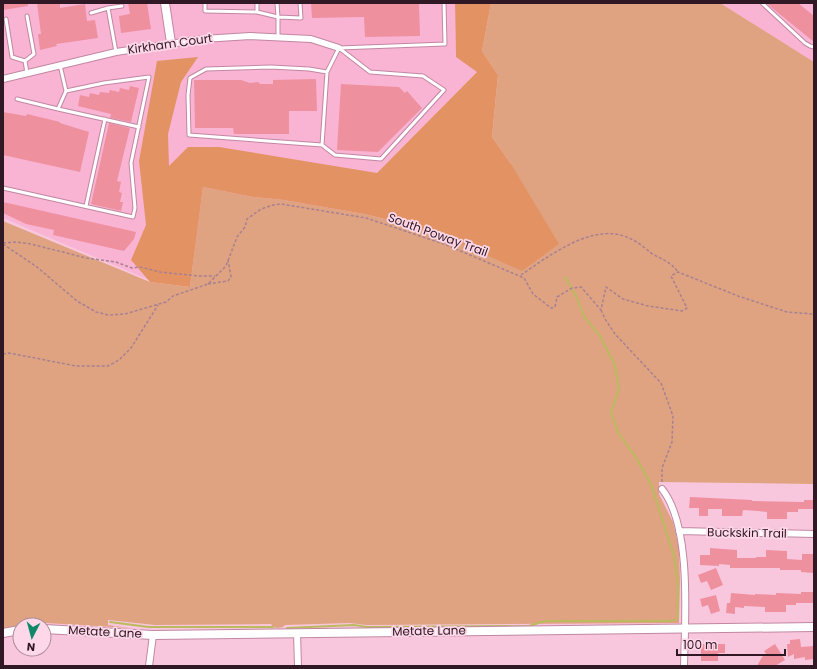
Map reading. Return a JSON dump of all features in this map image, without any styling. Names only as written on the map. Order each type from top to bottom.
[{"type":"street","points":[[166,3],[171,43]]},
{"type":"street","name":"Kirkham Court","points":[[3,79],[116,52],[203,38],[250,36],[311,39],[339,48]]},
{"type":"street","points":[[662,488],[667,494],[676,514],[684,561],[684,666]]},
{"type":"street","name":"Buckskin Trail","points":[[679,531],[814,534]]},
{"type":"street","name":"Metate Lane","points":[[52,629],[153,634],[814,627]]},
{"type":"street","points":[[297,633],[298,666]]},
{"type":"street","points":[[149,666],[153,634]]},
{"type":"lane","points":[[205,3],[205,11],[257,12],[278,17],[301,18],[300,3]]},
{"type":"lane","points":[[257,3],[257,12]]},
{"type":"lane","points":[[277,3],[278,38]]},
{"type":"lane","points":[[339,48],[445,44],[444,3]]},
{"type":"lane","points":[[762,3],[805,43],[814,47]]},
{"type":"lane","points":[[91,13],[122,6]]},
{"type":"lane","points":[[108,8],[116,52]]},
{"type":"lane","points":[[25,61],[34,54],[27,16]]},
{"type":"lane","points":[[6,19],[12,58],[25,61]]},
{"type":"lane","points":[[322,145],[326,72],[339,48]]},
{"type":"lane","points":[[326,72],[309,69],[271,67],[206,69],[190,78],[188,95],[190,135],[322,145],[335,155],[381,159],[444,90],[422,76],[370,72],[339,48]]},
{"type":"lane","points":[[25,61],[27,73]]},
{"type":"lane","points":[[58,110],[66,91],[60,65]]},
{"type":"lane","points":[[3,188],[133,217],[135,208],[131,163],[140,127],[149,76],[66,91]]},
{"type":"lane","points":[[17,99],[58,110],[140,127]]},
{"type":"lane","points":[[86,206],[105,119]]},
{"type":"path","name":"South Poway Trail","points":[[3,244],[37,267],[77,301],[96,312],[108,315],[125,314],[158,305],[166,302],[173,296],[208,284],[226,266],[237,237],[245,227],[247,219],[260,209],[281,204],[366,218],[444,244],[520,276]]},
{"type":"path","points":[[662,488],[662,468],[672,442],[673,416],[661,383],[616,334],[605,319],[601,310],[581,287],[572,288],[557,297],[555,307],[551,308],[533,294],[524,278],[520,276],[577,240],[608,233],[630,238],[673,265],[678,272],[738,296],[787,312],[814,314]]},
{"type":"path","points":[[3,244],[16,242],[31,244],[86,258],[116,262],[132,268],[140,267],[160,272],[216,276]]},
{"type":"path","points":[[208,284],[228,281],[231,277],[228,259]]},
{"type":"path","points":[[601,310],[606,287],[623,299],[648,306],[682,311],[687,308],[671,276],[678,272]]},
{"type":"path","points":[[3,354],[9,353],[76,366],[108,366],[119,360],[131,348],[158,305]]},
{"type":"shaded area","points":[[3,3],[455,3],[456,57],[478,71],[341,209],[149,280],[3,218]]},
{"type":"shaded area","points":[[455,3],[491,3],[482,51],[498,75],[492,137],[511,164],[559,244],[522,271],[455,241],[402,223],[364,214],[284,200],[253,197],[203,187],[190,287],[150,282],[131,260],[146,225],[139,161],[157,61],[198,57],[181,82],[168,134],[169,166],[188,147],[219,147],[377,173],[477,72],[456,57]]},
{"type":"shaded area","points":[[491,3],[720,3],[814,62],[814,484],[659,482],[659,494],[673,522],[679,548],[679,623],[366,625],[350,623],[285,625],[277,628],[273,627],[271,624],[155,625],[108,620],[108,625],[129,628],[52,623],[52,617],[12,617],[12,627],[3,628],[3,221],[150,282],[190,287],[203,187],[253,197],[284,200],[364,214],[402,223],[455,241],[511,164],[492,137],[498,75],[482,51]]},
{"type":"shaded area","points":[[720,3],[814,3],[814,62]]},
{"type":"building","points":[[3,3],[28,3],[28,6],[3,10]]},
{"type":"building","points":[[37,3],[60,3],[60,8],[85,4],[87,21],[95,20],[98,38],[56,44],[57,46],[40,50],[38,34],[41,34]]},
{"type":"building","points":[[128,3],[147,3],[151,29],[121,33],[119,16],[130,14]]},
{"type":"building","points":[[311,3],[419,3],[420,36],[365,37],[364,17],[312,18]]},
{"type":"building","points":[[766,3],[798,3],[814,16],[814,42]]},
{"type":"building","points":[[316,79],[317,111],[289,111],[289,134],[234,134],[233,128],[195,128],[194,80],[241,80],[250,83],[258,82],[260,84],[273,84],[273,80]]},
{"type":"building","points":[[341,84],[399,87],[405,93],[407,91],[422,108],[378,152],[337,150]]},
{"type":"building","points":[[130,86],[139,88],[131,122],[110,118],[111,114],[78,106],[80,95],[89,97],[90,93],[99,95],[100,92],[109,93],[110,90],[119,92],[120,88],[129,90]]},
{"type":"building","points":[[3,112],[26,116],[27,114],[60,122],[89,132],[80,172],[3,155]]},
{"type":"building","points":[[109,123],[130,128],[117,181],[121,182],[119,192],[122,193],[120,202],[123,202],[121,211],[91,204]]},
{"type":"building","points":[[3,202],[136,232],[134,239],[124,251],[53,235],[54,230],[26,224],[3,213]]},
{"type":"building","points":[[690,497],[752,501],[804,502],[804,500],[814,500],[814,509],[798,509],[798,512],[787,512],[787,519],[767,519],[767,512],[743,510],[742,516],[722,516],[722,509],[708,509],[708,516],[699,516],[699,508],[689,508]]},
{"type":"building","points":[[710,548],[737,550],[737,558],[766,557],[766,550],[787,551],[787,559],[802,560],[802,554],[814,554],[814,573],[801,572],[801,570],[780,570],[780,568],[730,568],[730,565],[700,565],[700,555],[710,555]]},
{"type":"building","points":[[716,568],[723,585],[711,590],[707,581],[701,583],[698,575]]},
{"type":"building","points":[[801,592],[814,592],[814,603],[796,603],[796,605],[786,605],[786,612],[765,612],[765,607],[744,606],[744,608],[735,607],[735,614],[726,613],[727,603],[730,603],[731,593],[776,595],[776,593],[801,594]]},
{"type":"building","points":[[716,595],[720,611],[711,614],[708,605],[702,607],[700,599]]},
{"type":"building","points":[[800,639],[801,647],[814,646],[814,659],[805,660],[805,657],[794,659],[794,654],[788,657],[787,644],[790,644],[790,640]]},
{"type":"building","points":[[701,644],[725,644],[725,653],[718,653],[718,661],[701,661]]},
{"type":"building","points":[[775,644],[785,660],[775,666],[757,666],[762,657],[766,654],[764,651]]},
{"type":"waterway","points":[[565,277],[576,296],[584,316],[600,336],[615,365],[619,389],[611,413],[619,434],[635,456],[651,484],[674,556],[678,584],[678,618]]},
{"type":"waterway","points":[[287,628],[354,625],[367,627],[529,626],[545,621],[675,620]]},
{"type":"waterway","points":[[110,622],[149,627],[273,627]]}]
